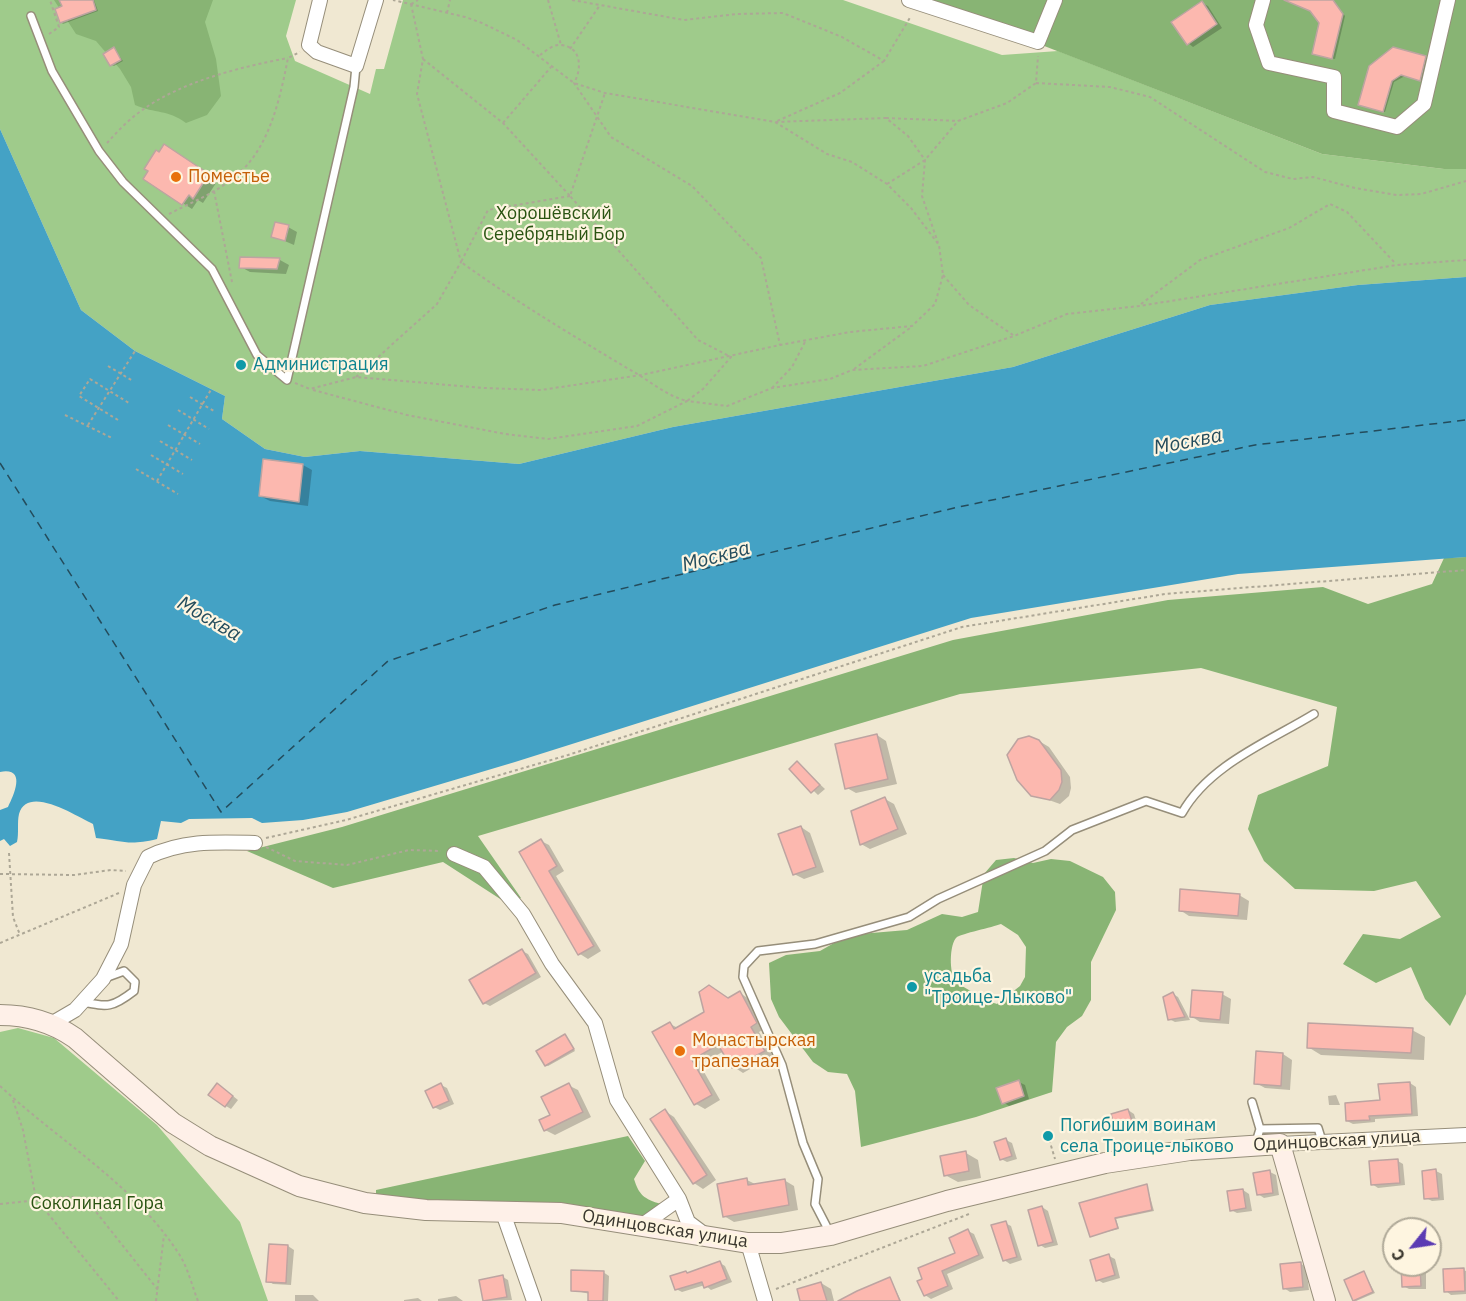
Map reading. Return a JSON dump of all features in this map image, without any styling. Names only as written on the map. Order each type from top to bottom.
[{"type":"street","points":[[320,0],[309,45],[317,52],[356,66],[376,0]]},
{"type":"street","points":[[914,2],[1038,42],[1055,0]]},
{"type":"street","points":[[1263,0],[1256,25],[1269,63],[1334,77],[1334,111],[1397,127],[1424,104],[1448,0]]},
{"type":"street","points":[[51,1024],[75,1010],[103,979],[121,944],[134,885],[148,856],[169,847],[202,841],[255,843]]},
{"type":"street","points":[[454,854],[484,867],[523,914],[552,964],[595,1023],[617,1100],[678,1199],[688,1222],[702,1233],[716,1239]]},
{"type":"street","name":"Одинцовская улица","points":[[0,1015],[22,1016],[51,1024],[75,1038],[173,1123],[210,1146],[299,1186],[365,1203],[426,1210],[561,1213],[748,1243],[781,1243],[831,1235],[947,1200],[1105,1163],[1258,1137],[1280,1144],[1466,1136]]},
{"type":"street","points":[[1280,1144],[1325,1301]]},
{"type":"street","points":[[641,1226],[678,1199]]},
{"type":"street","points":[[502,1210],[534,1301]]},
{"type":"street","points":[[748,1243],[764,1298],[750,1301]]},
{"type":"lane","points":[[32,16],[52,71],[99,151],[123,182],[212,269],[257,355],[287,380],[354,87],[356,66]]},
{"type":"lane","points":[[831,1235],[814,1204],[818,1179],[803,1143],[782,1065],[743,977],[744,966],[758,951],[814,944],[909,917],[938,899],[1045,851],[1072,830],[1146,801],[1182,813],[1192,794],[1214,774],[1314,714]]},
{"type":"lane","points":[[82,1002],[107,1007],[120,1002],[134,991],[135,982],[124,971],[103,979]]},
{"type":"lane","points":[[1251,1102],[1258,1137],[1318,1128],[1322,1141]]},
{"type":"path","points":[[40,38],[59,27],[50,0]]},
{"type":"path","points":[[393,0],[482,23],[517,40],[574,83],[605,93],[775,122],[886,118],[958,121],[1007,103],[1036,83],[1110,87],[1150,97],[1265,172],[1293,179],[1313,177],[1355,188],[1397,195],[1421,194],[1466,181]]},
{"type":"path","points":[[411,4],[418,0]]},
{"type":"path","points":[[447,13],[450,0]]},
{"type":"path","points":[[548,0],[561,45]]},
{"type":"path","points":[[572,0],[684,20],[737,14],[783,13],[842,38],[884,61]]},
{"type":"path","points":[[775,122],[840,93],[884,61],[914,2]]},
{"type":"path","points":[[411,4],[423,59],[417,94],[461,262],[552,325],[640,375],[669,396],[687,401],[727,406],[772,388],[830,379],[852,370],[899,339],[935,304],[943,275],[939,245],[922,196],[925,159],[908,136],[886,118]]},
{"type":"path","points":[[570,49],[600,5]]},
{"type":"path","points":[[1036,83],[1038,42]]},
{"type":"path","points":[[540,56],[552,47],[561,45],[570,49],[578,57],[581,68],[574,83]]},
{"type":"path","points":[[99,151],[140,111],[162,98],[241,66],[293,57]]},
{"type":"path","points":[[159,219],[214,191],[238,174],[259,149],[279,101],[288,58]]},
{"type":"path","points":[[423,59],[503,123],[698,340],[732,357]]},
{"type":"path","points":[[503,123],[551,67]]},
{"type":"path","points":[[574,83],[598,114],[611,137],[692,186],[761,258],[780,345]]},
{"type":"path","points":[[570,196],[605,93]]},
{"type":"path","points":[[887,184],[925,159],[958,121]]},
{"type":"path","points":[[775,122],[827,154],[852,162],[887,184],[911,208],[939,245]]},
{"type":"path","points":[[214,191],[234,296],[230,306]]},
{"type":"path","points":[[356,377],[436,304],[488,210],[570,196]]},
{"type":"path","points":[[1139,306],[1200,260],[1289,228],[1330,204],[1347,212],[1397,265]]},
{"type":"path","points":[[852,370],[923,366],[1014,336],[1067,314],[1139,306],[1397,265],[1466,260]]},
{"type":"path","points":[[943,275],[969,305],[1014,336]]},
{"type":"path","points":[[310,389],[356,377],[484,388],[541,390],[640,375],[850,332],[912,326]]},
{"type":"path","points":[[772,388],[792,367],[805,341]]},
{"type":"path","points":[[88,425],[135,351]]},
{"type":"path","points":[[287,380],[310,389],[407,415],[505,434],[548,439],[637,426],[687,401],[704,389],[732,357]]},
{"type":"path","points":[[108,366],[133,381]]},
{"type":"path","points":[[118,420],[80,396],[90,379],[129,403]]},
{"type":"path","points":[[158,482],[212,388]]},
{"type":"path","points":[[190,397],[214,411]]},
{"type":"path","points":[[178,410],[209,429]]},
{"type":"path","points":[[65,416],[112,438]]},
{"type":"path","points":[[168,425],[200,444]]},
{"type":"path","points":[[160,441],[192,460]]},
{"type":"path","points":[[151,455],[183,474]]},
{"type":"path","points":[[136,469],[178,494]]},
{"type":"path","points":[[255,843],[271,836],[346,820],[568,755],[962,627],[1165,594],[1466,570]]},
{"type":"path","points":[[255,843],[295,861],[347,865],[410,850],[454,854]]},
{"type":"path","points":[[9,853],[13,917],[20,935]]},
{"type":"path","points":[[0,874],[74,875],[111,870],[141,872]]},
{"type":"path","points":[[0,943],[134,885]]},
{"type":"path","points":[[0,1086],[42,1125],[120,1184],[135,1200],[180,1256],[198,1301]]},
{"type":"path","points":[[12,1098],[22,1130],[36,1198],[119,1301]]},
{"type":"path","points":[[1049,1139],[1056,1162]]},
{"type":"path","points":[[0,1204],[36,1198],[135,1200]]},
{"type":"path","points":[[85,1198],[158,1290]]},
{"type":"path","points":[[764,1298],[849,1258],[977,1211]]},
{"type":"path","points":[[156,1301],[164,1235]]},
{"type":"green space","name":"Хорошёвский Серебряный Бор","points":[[0,0],[296,0],[286,36],[295,61],[370,94],[376,69],[384,69],[403,0],[843,0],[1002,55],[1058,51],[1322,154],[1444,169],[1466,169],[1466,277],[1358,285],[1210,305],[1013,367],[673,427],[519,464],[360,451],[305,457],[265,449],[222,419],[225,396],[135,351],[81,310],[0,129]]},
{"type":"green space","points":[[54,0],[213,0],[205,22],[216,59],[221,96],[207,115],[186,123],[173,116],[135,105],[131,87],[120,69],[96,41],[76,34]]},
{"type":"green space","points":[[926,0],[1466,0],[1466,169],[1444,169],[1322,154]]},
{"type":"green space","points":[[1466,557],[1466,994],[1450,1026],[1425,999],[1411,967],[1376,983],[1343,964],[1363,934],[1400,939],[1441,917],[1416,881],[1374,891],[1295,889],[1264,861],[1248,829],[1258,795],[1328,766],[1337,707],[1201,668],[960,694],[478,836],[521,898],[508,904],[443,862],[333,888],[247,851],[342,827],[953,640],[1168,600],[1323,587],[1368,604],[1432,584],[1444,558]]},
{"type":"green space","points":[[1014,858],[1033,863],[1051,859],[1070,861],[1103,877],[1115,892],[1116,910],[1091,962],[1091,1000],[1082,1016],[1067,1027],[1056,1042],[1052,1092],[976,1117],[861,1147],[855,1091],[847,1074],[828,1072],[813,1062],[779,1017],[771,999],[769,963],[786,955],[820,951],[848,935],[907,930],[942,914],[962,917],[978,912],[984,874],[996,860]],"holes":[[[1001,924],[1018,935],[1026,947],[1025,977],[1020,986],[997,1004],[956,982],[952,973],[951,959],[952,946],[957,937]]]},
{"type":"green space","name":"Соколиная Гора","points":[[18,1028],[54,1038],[157,1125],[240,1222],[268,1301],[0,1301],[0,1032]]},
{"type":"green space","points":[[628,1136],[645,1161],[634,1179],[638,1189],[646,1198],[661,1204],[649,1216],[623,1217],[565,1205],[511,1202],[435,1205],[376,1199],[376,1190]]},
{"type":"water","name":"Москва","points":[[0,129],[81,310],[135,351],[225,396],[222,419],[265,449],[305,457],[360,451],[519,464],[673,427],[1013,367],[1210,305],[1358,285],[1466,277],[1466,557],[1238,574],[971,618],[515,762],[347,812],[303,820],[262,823],[252,818],[189,819],[181,823],[161,821],[157,839],[126,842],[96,838],[93,824],[53,805],[32,802],[24,806],[19,814],[17,842],[10,846],[4,839],[0,841],[0,810],[8,807],[15,788],[16,777],[8,771],[0,772]]},
{"type":"building","points":[[59,0],[93,0],[96,10],[60,23],[55,9],[62,6]]},
{"type":"building","points":[[1284,0],[1333,0],[1343,14],[1332,59],[1312,54],[1319,23],[1310,11]]},
{"type":"building","points":[[1202,1],[1217,24],[1187,45],[1171,22]]},
{"type":"building","points":[[114,47],[121,60],[110,66],[103,54]]},
{"type":"building","points":[[1393,47],[1426,56],[1420,81],[1401,75],[1392,81],[1383,112],[1358,105],[1369,66]]},
{"type":"building","name":"Поместье","points":[[164,144],[209,174],[193,199],[189,195],[182,205],[143,179],[148,171],[144,169],[156,150],[159,152]]},
{"type":"building","points":[[275,222],[289,225],[285,241],[271,237]]},
{"type":"building","points":[[240,257],[280,258],[277,269],[239,268]]},
{"type":"building","points":[[263,459],[303,464],[299,502],[259,496]]},
{"type":"building","points":[[877,734],[888,779],[845,789],[835,744]]},
{"type":"building","points":[[1029,736],[1039,740],[1061,770],[1062,782],[1059,790],[1050,800],[1031,796],[1017,780],[1007,755],[1018,739]]},
{"type":"building","points":[[797,761],[820,785],[811,793],[789,769]]},
{"type":"building","points":[[885,797],[898,829],[860,845],[851,811]]},
{"type":"building","points":[[801,826],[816,867],[793,875],[778,834]]},
{"type":"building","points":[[541,839],[557,866],[549,871],[594,946],[578,955],[519,852]]},
{"type":"building","points":[[1180,889],[1240,894],[1238,916],[1179,911]]},
{"type":"building","points":[[522,949],[536,973],[483,1004],[469,980]]},
{"type":"building","points":[[709,985],[728,998],[740,991],[757,1023],[751,1027],[765,1051],[732,1068],[718,1045],[692,1060],[712,1095],[694,1105],[652,1032],[670,1022],[674,1029],[704,1012],[699,992]]},
{"type":"building","points":[[1192,990],[1223,992],[1220,1020],[1190,1017]]},
{"type":"building","points":[[1173,992],[1185,1017],[1168,1020],[1163,997]]},
{"type":"building","points":[[1308,1023],[1413,1028],[1411,1053],[1307,1048]]},
{"type":"building","points":[[565,1034],[574,1049],[545,1066],[536,1051]]},
{"type":"building","points":[[1256,1051],[1283,1053],[1281,1086],[1254,1084]]},
{"type":"building","points":[[1019,1080],[1024,1096],[1002,1104],[996,1088]]},
{"type":"building","points":[[1410,1082],[1412,1114],[1369,1116],[1370,1120],[1346,1121],[1345,1103],[1380,1100],[1378,1084]]},
{"type":"building","points":[[217,1083],[233,1096],[225,1107],[208,1095]]},
{"type":"building","points":[[441,1083],[449,1101],[433,1108],[425,1091]]},
{"type":"building","points":[[569,1083],[583,1112],[544,1131],[539,1120],[550,1115],[541,1097]]},
{"type":"building","points":[[665,1109],[707,1175],[693,1184],[650,1119]]},
{"type":"building","points":[[1128,1109],[1133,1124],[1115,1129],[1111,1114]]},
{"type":"building","points":[[1006,1138],[1012,1156],[1000,1160],[994,1142]]},
{"type":"building","points":[[966,1151],[969,1171],[944,1176],[940,1156]]},
{"type":"building","points":[[1398,1159],[1400,1183],[1371,1185],[1369,1161]]},
{"type":"building","points":[[1436,1169],[1439,1198],[1424,1199],[1422,1171]]},
{"type":"building","points":[[1270,1170],[1273,1193],[1257,1195],[1253,1173]]},
{"type":"building","points":[[747,1178],[748,1185],[785,1179],[789,1205],[723,1217],[717,1184]]},
{"type":"building","points":[[1147,1184],[1152,1210],[1115,1218],[1118,1228],[1090,1237],[1079,1203]]},
{"type":"building","points":[[1243,1189],[1246,1208],[1230,1211],[1227,1191]]},
{"type":"building","points":[[1042,1206],[1053,1242],[1038,1246],[1028,1210]]},
{"type":"building","points":[[1006,1221],[1017,1257],[1003,1261],[991,1225]]},
{"type":"building","points":[[968,1229],[979,1255],[942,1271],[948,1286],[924,1296],[917,1281],[922,1279],[918,1268],[955,1253],[949,1238]]},
{"type":"building","points":[[269,1244],[288,1245],[286,1283],[266,1282]]},
{"type":"building","points":[[1109,1254],[1115,1275],[1096,1281],[1090,1260]]},
{"type":"building","points":[[720,1261],[727,1279],[704,1288],[702,1282],[675,1290],[670,1276],[686,1271],[687,1273]]},
{"type":"building","points":[[1301,1262],[1303,1287],[1283,1289],[1280,1264]]},
{"type":"building","points":[[1464,1268],[1465,1291],[1444,1292],[1443,1269]]},
{"type":"building","points":[[571,1270],[604,1271],[603,1301],[588,1301],[588,1292],[571,1291]]},
{"type":"building","points":[[1364,1271],[1373,1292],[1353,1301],[1344,1280]]},
{"type":"building","points":[[503,1275],[507,1297],[483,1301],[479,1280]]},
{"type":"building","points":[[890,1277],[900,1301],[838,1301],[857,1291]]},
{"type":"building","points":[[1402,1277],[1421,1277],[1421,1286],[1402,1287]]},
{"type":"building","points":[[821,1282],[827,1301],[800,1301],[797,1289]]},
{"type":"ferry route","points":[[0,463],[221,812],[388,661],[555,605],[954,508],[1255,445],[1466,420]]},
{"type":"place","name":"Поместье","points":[[176,177]]},
{"type":"place","name":"Администрация","points":[[241,365]]},
{"type":"place","name":"усадьба \"Троице-Лыково\"","points":[[912,987]]},
{"type":"place","name":"Монастырская трапезная","points":[[680,1051]]},
{"type":"place","name":"Погибшим воинам села Троице-лыково","points":[[1048,1136]]}]
